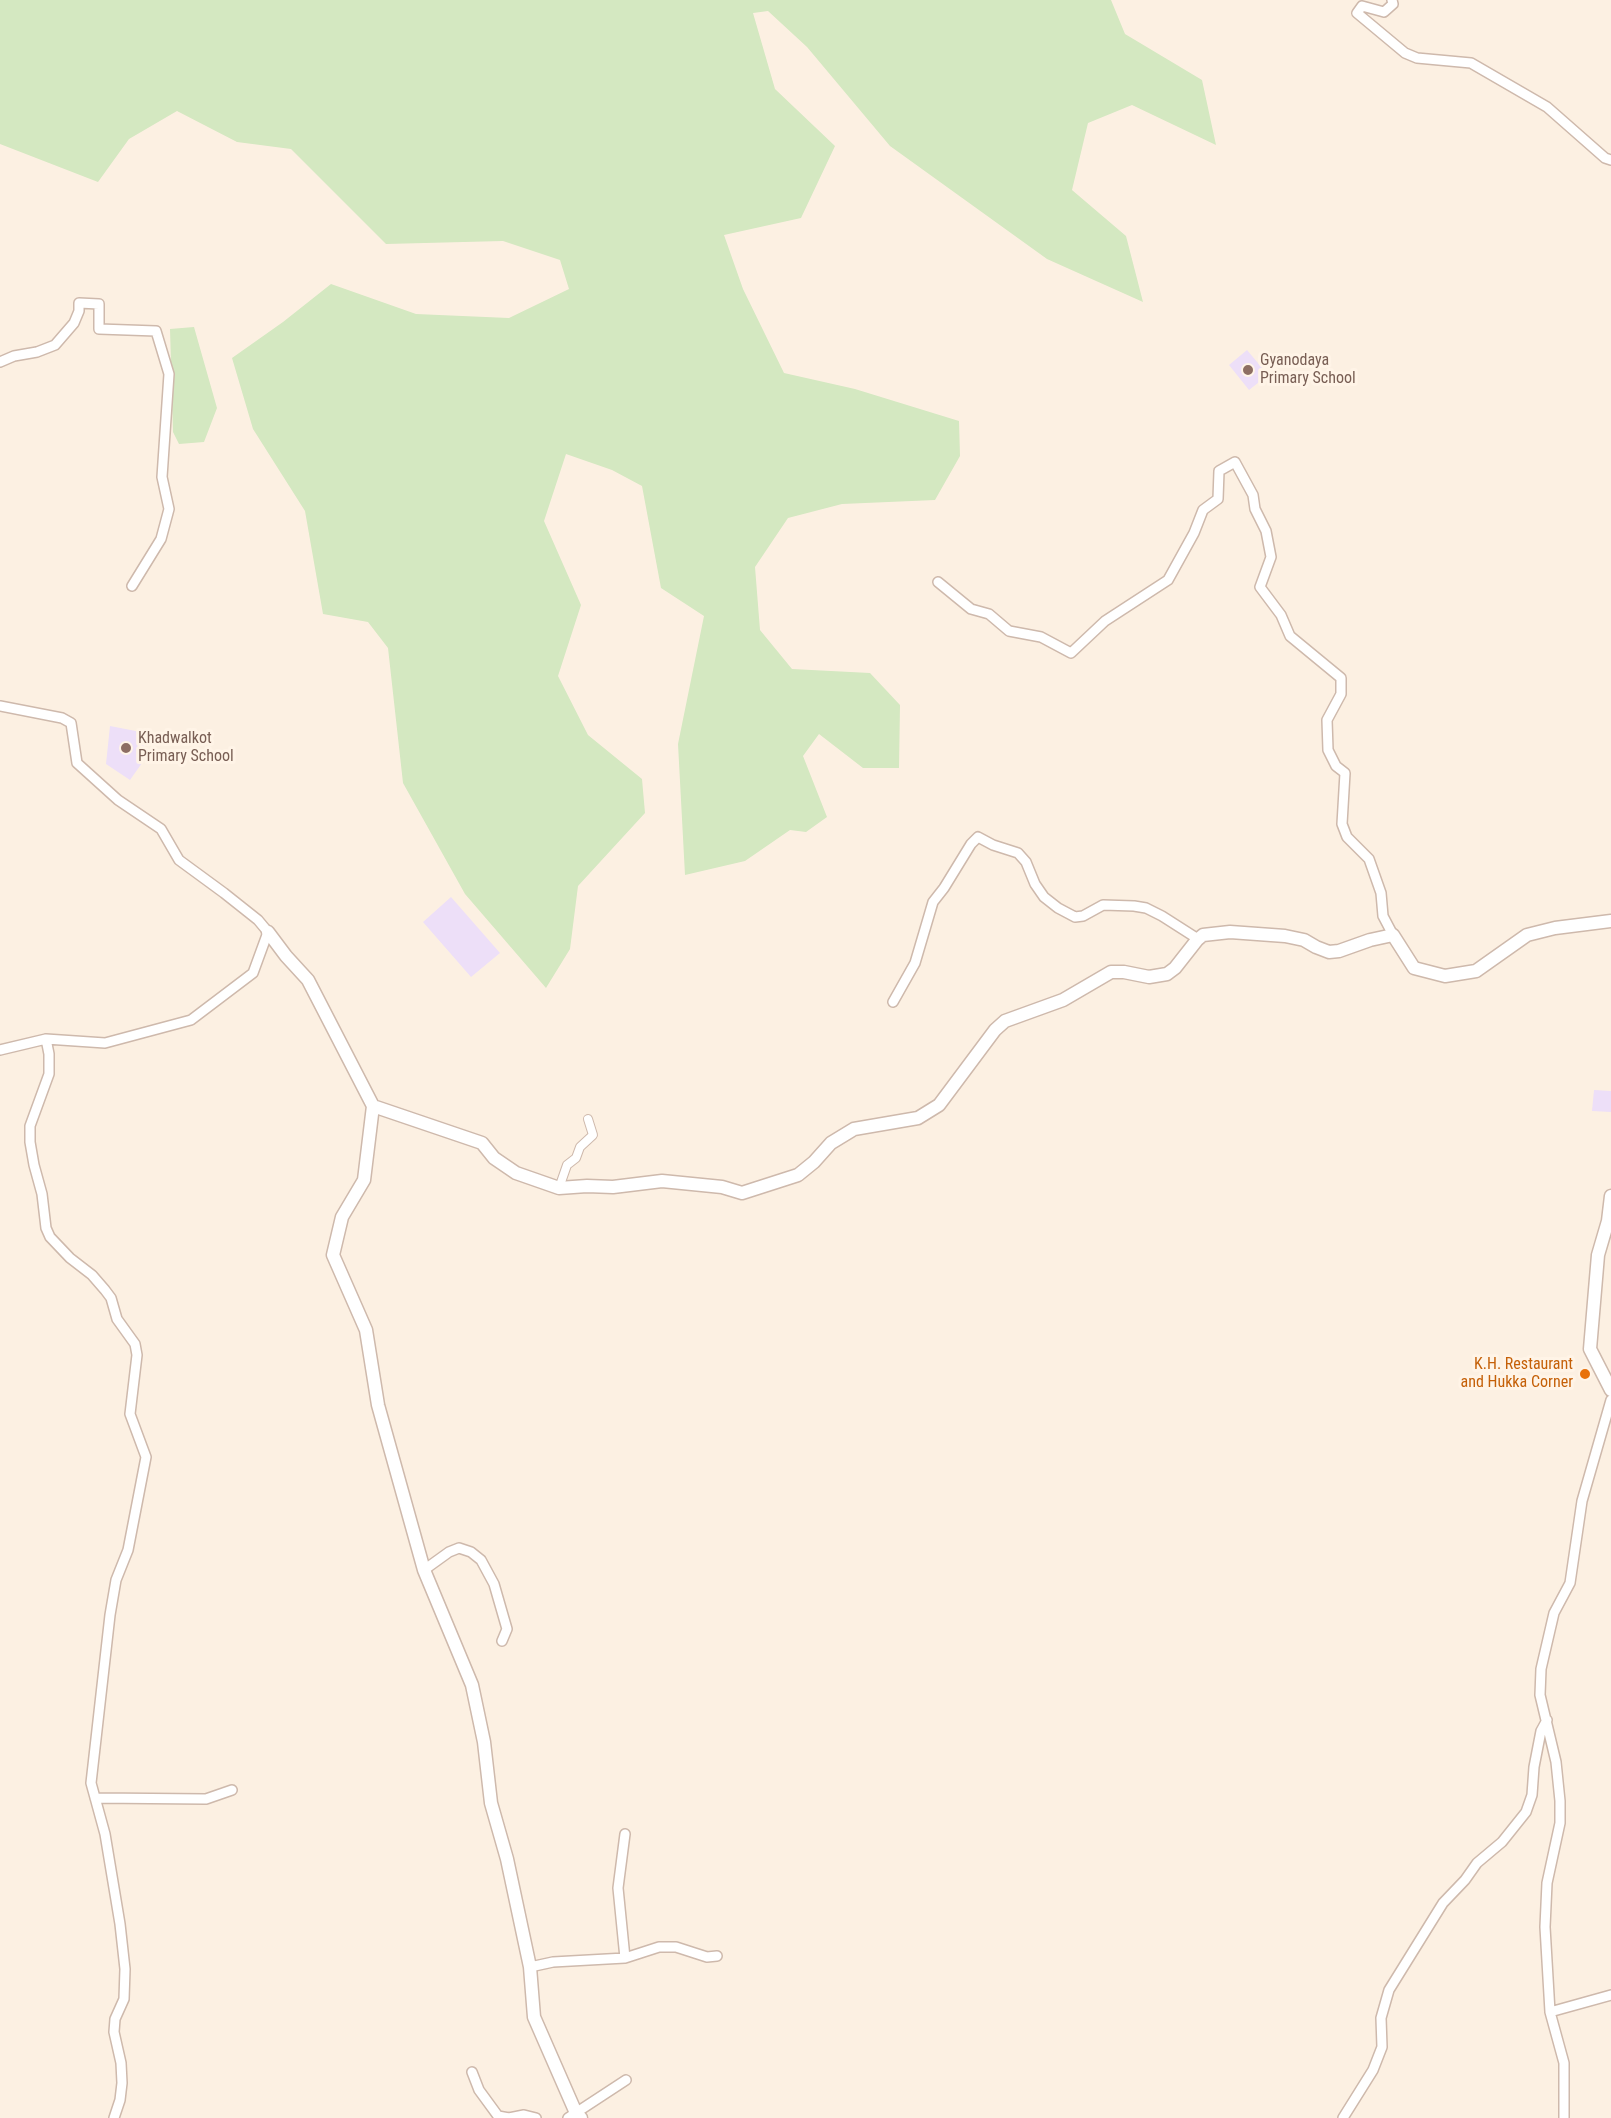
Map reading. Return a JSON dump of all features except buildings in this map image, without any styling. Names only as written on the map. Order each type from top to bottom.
[{"type":"street","points":[[1392,0],[1393,4],[1384,12],[1362,6],[1357,13],[1405,53],[1426,59],[1471,63],[1548,107],[1605,158],[1611,160]]},
{"type":"street","points":[[0,362],[55,345],[74,323],[79,303],[99,304],[99,329],[156,331],[169,374],[162,477],[169,509],[161,539],[132,586]]},
{"type":"street","points":[[938,582],[971,609],[989,614],[1009,631],[1041,637],[1071,652],[1105,621],[1168,580],[1194,533],[1203,510],[1218,499],[1219,471],[1235,462],[1253,495],[1255,509],[1266,531],[1271,557],[1260,587],[1281,615],[1290,636],[1341,678],[1341,694],[1327,720],[1328,750],[1336,766],[1345,773],[1342,824],[1347,837],[1369,860],[1381,893],[1383,916],[1414,968],[1445,976],[1476,971],[1527,935],[1555,928],[1611,921]]},
{"type":"street","points":[[0,706],[62,718],[71,723],[77,763],[118,800],[161,829],[178,860],[258,920],[308,980],[373,1106],[364,1180],[342,1217],[333,1255],[366,1330],[378,1405],[424,1570],[472,1685],[484,1742],[491,1803],[507,1859],[530,1967],[534,2017],[575,2116],[626,2080]]},
{"type":"street","points":[[893,1002],[915,963],[933,902],[970,844],[978,837],[1018,854],[1026,862],[1035,884],[1044,897],[1074,917],[1079,918],[1103,906],[1146,908],[1198,939]]},
{"type":"street","points":[[0,1050],[46,1040],[105,1043],[191,1020],[253,973],[268,932]]},
{"type":"street","points":[[373,1106],[482,1143],[494,1158],[516,1173],[559,1188],[613,1187],[662,1181],[722,1186],[742,1193],[798,1175],[814,1162],[831,1143],[854,1129],[918,1118],[939,1105],[995,1030],[1005,1021],[1063,1000],[1111,972],[1149,977],[1167,974],[1175,968],[1203,935],[1213,933],[1285,936],[1304,939],[1329,952],[1393,935]]},
{"type":"street","points":[[46,1040],[49,1074],[30,1126],[32,1154],[42,1194],[46,1228],[50,1237],[105,1290],[111,1298],[117,1319],[135,1344],[130,1414],[146,1457],[128,1550],[116,1580],[110,1615],[91,1783],[105,1834],[125,1968],[124,1999],[115,2019],[114,2032],[121,2063],[122,2083],[120,2100],[114,2118]]},
{"type":"street","points":[[559,1188],[567,1165],[576,1158],[580,1147],[593,1135],[588,1119]]},
{"type":"street","points":[[1611,1196],[1608,1221],[1598,1255],[1590,1349],[1611,1390]]},
{"type":"street","points":[[1564,2118],[1564,2063],[1550,2012],[1545,1927],[1547,1883],[1560,1823],[1560,1801],[1556,1762],[1540,1695],[1540,1669],[1554,1613],[1570,1583],[1582,1501],[1611,1400]]},
{"type":"street","points":[[424,1570],[449,1552],[459,1548],[471,1552],[481,1560],[494,1584],[507,1629],[502,1641]]},
{"type":"street","points":[[1343,2118],[1373,2070],[1382,2047],[1381,2018],[1389,1990],[1443,1903],[1465,1880],[1477,1863],[1502,1842],[1526,1812],[1532,1795],[1534,1767],[1541,1731],[1547,1720]]},
{"type":"street","points":[[95,1798],[206,1799],[232,1790]]},
{"type":"street","points":[[625,1834],[618,1888],[625,1958]]},
{"type":"street","points":[[530,1967],[553,1962],[625,1958],[659,1947],[676,1947],[707,1957],[717,1956]]},
{"type":"street","points":[[1550,2012],[1611,1995]]},
{"type":"street","points":[[472,2072],[479,2090],[498,2116],[509,2118],[524,2115],[536,2118]]},
{"type":"shaded area","name":"Gyanodaya Primary School","points":[[1247,350],[1268,375],[1249,390],[1229,365]]},
{"type":"shaded area","name":"Khadwalkot Primary School","points":[[110,726],[146,733],[142,763],[130,780],[106,764]]},
{"type":"shaded area","points":[[451,897],[500,953],[471,977],[423,922]]},
{"type":"shaded area","points":[[1594,1090],[1611,1091],[1611,1112],[1592,1111]]},
{"type":"green space","points":[[0,0],[1111,0],[1125,34],[1202,80],[1216,145],[1132,105],[1088,123],[1072,190],[1126,236],[1143,302],[1047,259],[890,146],[807,47],[768,11],[753,13],[775,89],[835,146],[801,218],[724,235],[743,289],[784,373],[855,389],[959,421],[960,456],[935,500],[842,504],[788,518],[755,567],[760,630],[792,669],[870,673],[900,705],[899,768],[863,768],[819,734],[803,756],[827,817],[806,832],[790,830],[745,861],[685,875],[678,744],[704,616],[661,588],[642,486],[612,470],[566,454],[544,521],[581,605],[558,676],[588,735],[642,779],[645,813],[578,886],[570,949],[546,988],[465,894],[403,783],[388,648],[368,622],[323,614],[305,511],[253,429],[232,358],[331,284],[416,314],[509,318],[569,289],[560,260],[503,241],[386,244],[291,149],[237,142],[177,111],[129,139],[98,182],[0,144]]},
{"type":"green space","points":[[194,327],[217,408],[204,442],[179,444],[173,432],[170,329]]},
{"type":"place","name":"Gyanodaya Primary School","points":[[1248,370]]},
{"type":"place","name":"Khadwalkot Primary School","points":[[126,748]]},
{"type":"place","name":"K.H. Restaurant and Hukka Corner","points":[[1585,1374]]}]
